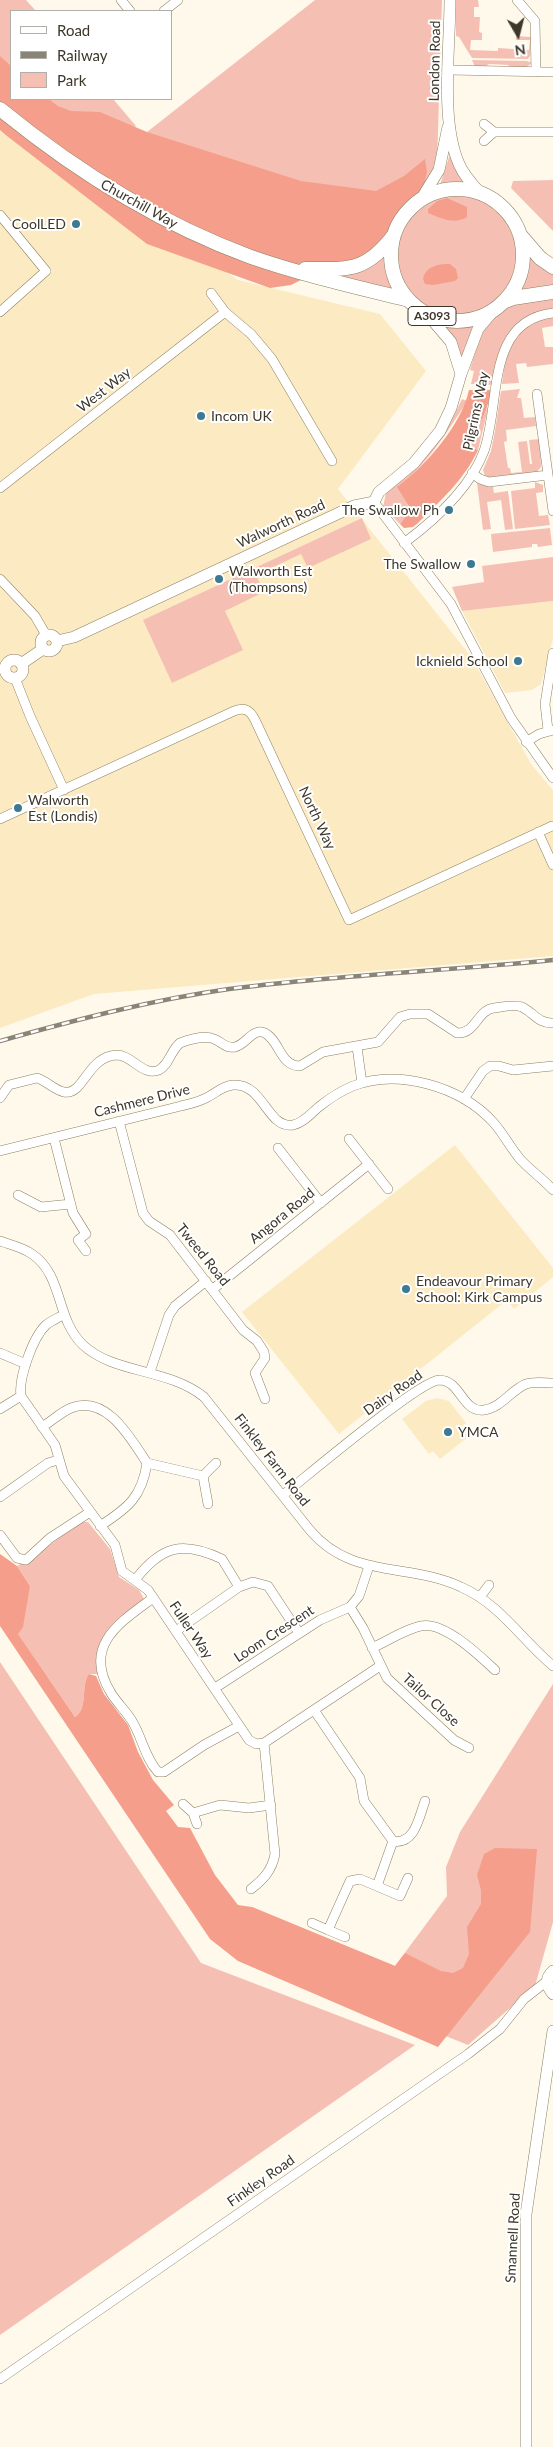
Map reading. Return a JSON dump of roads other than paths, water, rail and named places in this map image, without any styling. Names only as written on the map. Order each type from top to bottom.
[{"type":"main road","name":"Churchill Way","points":[[0,109],[71,164],[144,208],[222,245],[316,278],[409,300]]},
{"type":"main road","name":"A3093","points":[[499,306],[517,282],[522,266],[519,234],[512,219],[502,207],[482,195],[463,190],[438,192],[420,201],[404,216],[394,234],[391,255],[392,270],[398,286],[409,300],[428,315],[443,320],[473,319],[499,306],[513,298],[553,292]]},
{"type":"main road","name":"Churchill Way","points":[[294,269],[338,270],[355,267],[376,255],[394,234]]},
{"type":"main road","name":"A3093","points":[[519,234],[540,258],[553,267]]},
{"type":"street","points":[[121,0],[129,10]]},
{"type":"street","points":[[165,10],[178,0]]},
{"type":"street","name":"London Road","points":[[420,201],[439,170],[449,123],[450,0]]},
{"type":"street","points":[[517,0],[534,21],[536,72]]},
{"type":"street","points":[[449,70],[553,72]]},
{"type":"street","name":"London Road","points":[[449,123],[459,164],[465,175],[482,195]]},
{"type":"street","points":[[484,124],[494,132],[553,132]]},
{"type":"street","points":[[484,142],[494,132]]},
{"type":"street","points":[[0,215],[46,271],[0,312]]},
{"type":"street","points":[[211,293],[225,312],[251,334],[272,359],[332,461]]},
{"type":"street","points":[[499,306],[478,329],[460,374],[454,400],[445,424],[425,451],[379,492],[374,502],[451,604],[511,718],[553,778]]},
{"type":"street","name":"West Way","points":[[0,488],[225,312]]},
{"type":"street","name":"Pilgrims Way","points":[[404,542],[428,525],[456,497],[484,453],[499,374],[507,342],[512,333],[533,317],[553,312]]},
{"type":"street","points":[[428,315],[451,342],[460,374]]},
{"type":"street","points":[[537,394],[552,512]]},
{"type":"street","points":[[472,473],[488,482],[548,475]]},
{"type":"street","name":"Walworth Road","points":[[7,675],[22,673],[21,664],[43,649],[48,651],[54,649],[57,641],[74,637],[354,506],[374,502]]},
{"type":"street","points":[[0,579],[35,616],[46,635]]},
{"type":"street","points":[[46,635],[54,636],[57,641]]},
{"type":"street","points":[[43,649],[41,640],[46,635]]},
{"type":"street","points":[[526,742],[551,730],[545,704],[553,653]]},
{"type":"street","points":[[7,675],[30,716],[64,790]]},
{"type":"street","name":"North Way","points":[[0,819],[234,711],[246,709],[255,720],[349,920],[552,826]]},
{"type":"street","points":[[538,832],[553,865]]},
{"type":"street","points":[[0,1098],[9,1085],[37,1078],[61,1091],[70,1092],[78,1089],[95,1064],[112,1056],[124,1057],[147,1071],[155,1071],[164,1065],[180,1043],[202,1038],[214,1038],[228,1046],[235,1047],[255,1033],[263,1032],[268,1035],[288,1062],[296,1066],[304,1065],[323,1052],[378,1042],[400,1017],[416,1013],[428,1014],[457,1033],[469,1031],[486,1010],[503,1007],[521,1007],[541,1021],[553,1022]]},
{"type":"street","points":[[357,1047],[362,1083]]},
{"type":"street","points":[[464,1099],[483,1070],[490,1066],[513,1070],[553,1066]]},
{"type":"street","name":"Cashmere Drive","points":[[0,1151],[194,1103],[219,1089],[232,1085],[250,1089],[276,1119],[286,1125],[294,1125],[302,1122],[334,1096],[362,1083],[379,1080],[407,1080],[437,1088],[464,1099],[493,1122],[518,1156],[553,1190]]},
{"type":"street","name":"Tweed Road","points":[[119,1121],[143,1212],[149,1220],[170,1235],[244,1330],[254,1338],[264,1352],[265,1358],[255,1373],[265,1399]]},
{"type":"street","points":[[54,1138],[77,1223],[86,1234],[78,1240],[86,1250]]},
{"type":"street","points":[[350,1139],[388,1189]]},
{"type":"street","points":[[278,1148],[320,1203]]},
{"type":"street","name":"Angora Road","points":[[213,1289],[369,1164]]},
{"type":"street","points":[[18,1195],[41,1207],[71,1204]]},
{"type":"street","name":"Finkley Farm Road","points":[[0,1241],[27,1251],[44,1265],[56,1287],[63,1315],[75,1336],[93,1353],[118,1364],[150,1372],[191,1388],[204,1397],[309,1529],[326,1547],[344,1558],[369,1566],[438,1578],[480,1597],[498,1611],[553,1666]]},
{"type":"street","points":[[150,1372],[168,1315],[181,1301],[206,1281]]},
{"type":"street","points":[[0,1409],[21,1396],[21,1383],[26,1364],[43,1329],[63,1315]]},
{"type":"street","points":[[0,1353],[26,1364]]},
{"type":"street","name":"Dairy Road","points":[[283,1495],[404,1399],[433,1381],[442,1380],[450,1383],[469,1405],[482,1410],[492,1408],[527,1384],[553,1383]]},
{"type":"street","name":"Fuller Way","points":[[21,1396],[55,1445],[64,1476],[116,1549],[122,1571],[145,1587],[154,1598],[239,1726],[253,1743],[264,1743]]},
{"type":"street","points":[[42,1427],[73,1407],[98,1408],[115,1419],[146,1463],[203,1476]]},
{"type":"street","points":[[0,1497],[48,1463],[58,1460]]},
{"type":"street","points":[[100,1526],[123,1511],[135,1499],[146,1463]]},
{"type":"street","points":[[203,1476],[216,1463]]},
{"type":"street","points":[[203,1476],[208,1504]]},
{"type":"street","points":[[0,1534],[17,1558],[26,1560],[50,1538],[90,1512]]},
{"type":"street","points":[[135,1580],[143,1569],[165,1552],[183,1548],[222,1559],[239,1587]]},
{"type":"street","points":[[251,1889],[264,1878],[273,1862],[273,1828],[264,1743],[380,1666],[350,1608],[360,1596],[369,1566]]},
{"type":"street","points":[[176,1631],[239,1587],[250,1582],[265,1584],[299,1633]]},
{"type":"street","points":[[480,1597],[489,1584]]},
{"type":"street","points":[[154,1598],[117,1625],[105,1643],[101,1661],[105,1682],[136,1727],[152,1764],[158,1772],[164,1772],[204,1745],[239,1726]]},
{"type":"street","name":"Loom Crescent","points":[[215,1688],[320,1620],[350,1608]]},
{"type":"street","points":[[372,1648],[417,1627],[432,1626],[464,1644],[495,1670]]},
{"type":"street","name":"Tailor Close","points":[[380,1666],[387,1678],[417,1708],[437,1722],[454,1740],[469,1748]]},
{"type":"street","points":[[314,1710],[360,1778],[364,1801],[393,1841]]},
{"type":"street","points":[[393,1841],[403,1841],[412,1835],[425,1801]]},
{"type":"street","points":[[183,1804],[193,1813],[197,1824]]},
{"type":"street","points":[[193,1813],[220,1805],[249,1808],[270,1805]]},
{"type":"street","points":[[377,1886],[393,1841]]},
{"type":"street","points":[[328,1930],[350,1882],[360,1879],[400,1896],[408,1878]]},
{"type":"street","points":[[312,1923],[346,1937]]},
{"type":"street","name":"Finkley Road","points":[[0,2379],[468,2054],[500,2029],[529,1996],[551,1984]]},
{"type":"street","name":"Smannell Road","points":[[526,2447],[526,2214],[553,2031]]},
{"type":"railway","points":[[0,1041],[113,1011],[229,989],[310,980],[553,960]]},
{"type":"place","name":"CoolLED","points":[[76,224]]},
{"type":"place","name":"Incom UK","points":[[201,416]]},
{"type":"place","name":"The Swallow Ph","points":[[449,510]]},
{"type":"place","name":"The Swallow","points":[[471,564]]},
{"type":"place","name":"Walworth Est (Thompsons)","points":[[219,579]]},
{"type":"place","name":"Icknield School","points":[[518,661]]},
{"type":"place","name":"Walworth Est (Londis)","points":[[18,808]]},
{"type":"place","name":"Endeavour Primary School: Kirk Campus","points":[[406,1289]]},
{"type":"place","name":"YMCA","points":[[448,1432]]}]
